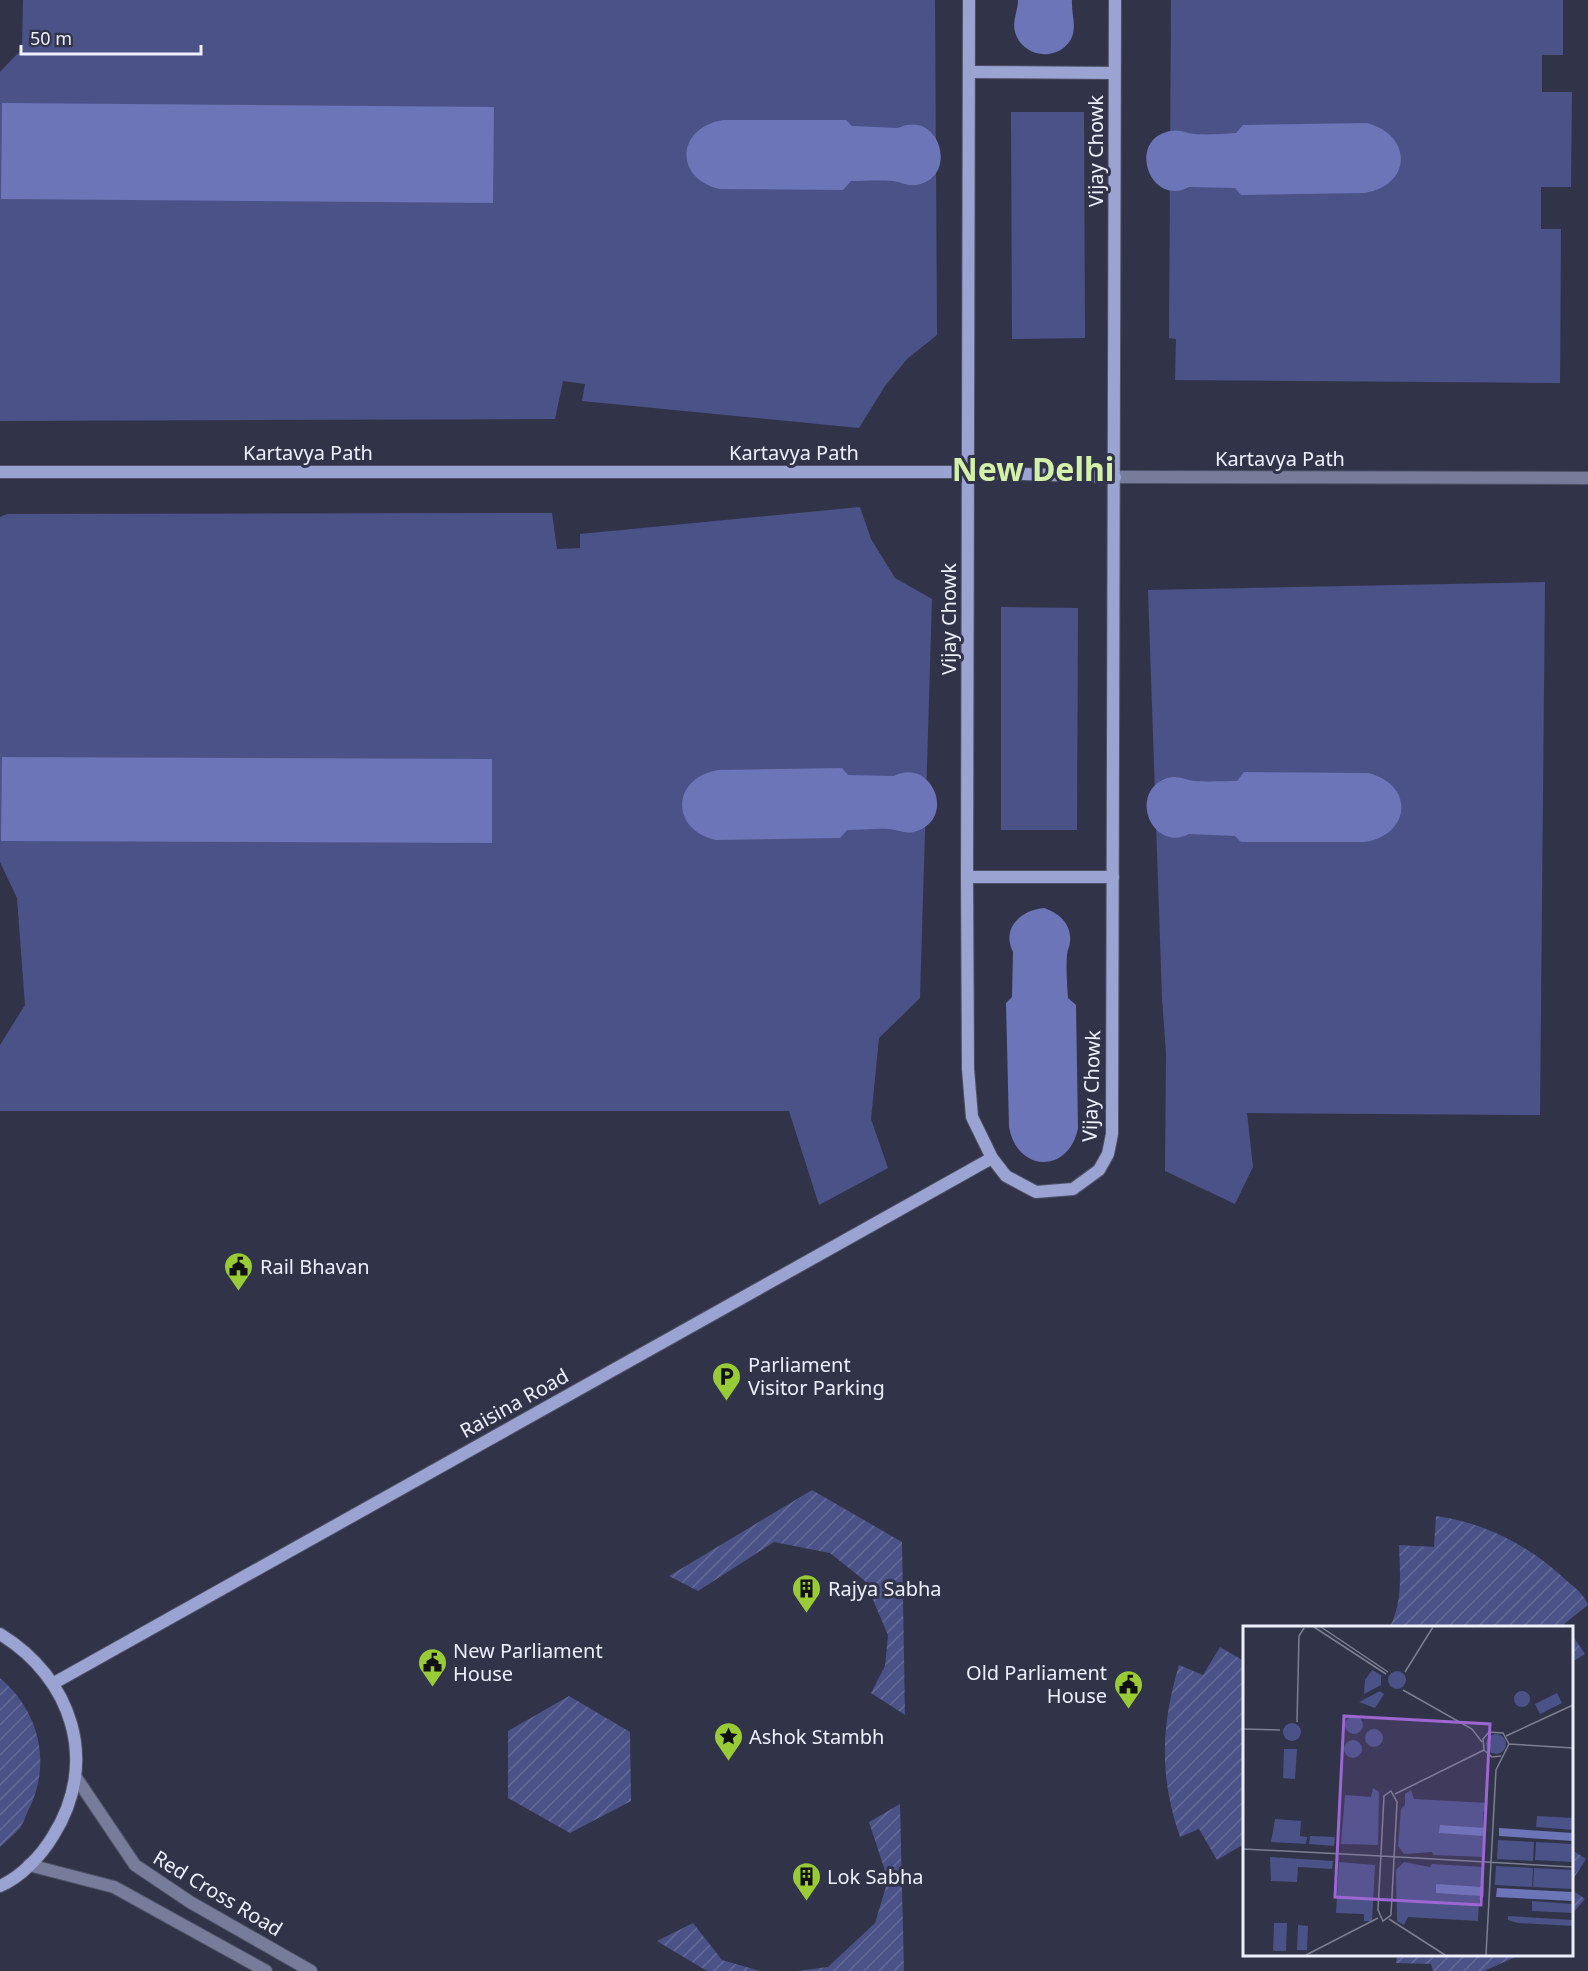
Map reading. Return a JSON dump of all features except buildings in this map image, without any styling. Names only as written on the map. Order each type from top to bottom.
[{"type":"main road","name":"Vijay Chowk","points":[[969,0],[967,877],[969,1069],[972,1117],[992,1158],[1006,1176],[1036,1192],[1073,1189],[1099,1170],[1108,1154],[1112,1134],[1115,0]]},
{"type":"main road","points":[[969,72],[1114,73]]},
{"type":"main road","name":"Kartavya Path","points":[[0,472],[968,472],[1115,477]]},
{"type":"main road","points":[[967,877],[1113,877]]},
{"type":"main road","name":"Raisina Road","points":[[54,1683],[992,1158]]},
{"type":"main road","points":[[0,1634],[30,1656],[54,1683],[65,1704],[73,1728],[76,1752],[75,1776],[70,1801],[60,1825],[46,1847],[29,1865],[0,1887]]},
{"type":"street","name":"Kartavya Path","points":[[1115,477],[1588,478]]},
{"type":"street","name":"Red Cross Road","points":[[75,1776],[135,1866],[190,1902],[311,1971]]},
{"type":"street","points":[[29,1865],[114,1887],[266,1971]]},
{"type":"shaded area","points":[[23,0],[935,0],[937,335],[907,359],[885,386],[859,428],[582,401],[585,384],[563,381],[555,419],[0,421],[0,72],[22,49]]},
{"type":"shaded area","points":[[1018,0],[1072,0],[1074,26],[1070,41],[1064,48],[1048,54],[1040,54],[1025,47],[1014,28]]},
{"type":"shaded area","points":[[1171,0],[1563,0],[1563,55],[1542,55],[1542,92],[1572,92],[1571,187],[1541,187],[1541,229],[1561,229],[1560,383],[1175,380],[1176,339],[1169,338]]},
{"type":"shaded area","points":[[2,103],[494,107],[493,203],[1,199]]},
{"type":"shaded area","points":[[1011,112],[1084,112],[1085,338],[1012,339]]},
{"type":"shaded area","points":[[723,120],[846,120],[852,126],[898,128],[913,124],[925,127],[934,135],[941,159],[938,170],[930,180],[916,185],[893,181],[851,181],[843,190],[719,189],[704,183],[694,175],[688,164],[686,153],[689,142],[696,133],[707,125]]},
{"type":"shaded area","points":[[1367,123],[1382,129],[1393,138],[1399,148],[1401,160],[1392,180],[1380,188],[1365,193],[1241,195],[1235,188],[1189,187],[1175,191],[1163,188],[1148,170],[1146,157],[1149,146],[1157,136],[1171,131],[1215,134],[1236,133],[1243,125]]},
{"type":"shaded area","points":[[860,507],[871,539],[895,578],[932,599],[920,998],[879,1038],[871,1119],[888,1168],[819,1205],[789,1111],[0,1111],[0,1045],[25,1005],[17,898],[0,862],[0,517],[7,514],[552,513],[557,549],[580,548],[580,534]]},
{"type":"shaded area","points":[[1545,582],[1540,1115],[1247,1113],[1253,1167],[1235,1204],[1165,1171],[1166,1053],[1162,998],[1148,590]]},
{"type":"shaded area","points":[[1001,607],[1078,608],[1077,830],[1001,830]]},
{"type":"shaded area","points":[[2,757],[492,759],[492,843],[1,841]]},
{"type":"shaded area","points":[[842,768],[848,775],[894,776],[907,772],[919,775],[928,781],[934,791],[937,802],[935,814],[929,824],[913,832],[889,829],[847,830],[840,838],[716,840],[701,834],[690,826],[684,816],[682,804],[691,783],[703,775],[718,770]]},
{"type":"shaded area","points":[[1244,772],[1368,773],[1383,779],[1394,787],[1400,798],[1399,820],[1381,837],[1365,842],[1241,842],[1235,836],[1189,834],[1176,838],[1164,835],[1155,828],[1149,818],[1148,795],[1155,785],[1167,778],[1237,781]]},
{"type":"shaded area","points":[[1044,908],[1063,920],[1070,936],[1067,976],[1068,998],[1076,1005],[1078,1128],[1073,1143],[1065,1154],[1054,1160],[1043,1162],[1032,1160],[1022,1153],[1014,1142],[1009,1127],[1006,1003],[1012,997],[1011,928],[1021,916]]},
{"type":"shaded area","points":[[812,1490],[902,1542],[905,1715],[871,1693],[885,1666],[888,1635],[865,1581],[830,1553],[774,1542],[698,1591],[669,1576]]},
{"type":"shaded area","points":[[1436,1516],[1490,1530],[1522,1547],[1553,1568],[1582,1595],[1588,1605],[1564,1624],[1565,1626],[1390,1626],[1399,1597],[1399,1545],[1434,1547]]},
{"type":"shaded area","points":[[1573,1636],[1585,1654],[1573,1661]]},
{"type":"shaded area","points":[[1220,1647],[1243,1660],[1243,1845],[1217,1860],[1199,1829],[1180,1837],[1168,1793],[1166,1772],[1166,1730],[1179,1665],[1203,1675]]},
{"type":"shaded area","points":[[0,1678],[25,1707],[33,1723],[40,1757],[35,1793],[25,1817],[20,1828],[0,1847]]},
{"type":"shaded area","points":[[569,1696],[630,1732],[631,1801],[570,1833],[508,1798],[508,1731]]},
{"type":"shaded area","points":[[900,1804],[904,1971],[798,1971],[828,1967],[875,1923],[888,1880],[869,1822]]},
{"type":"shaded area","points":[[1573,1851],[1586,1859],[1573,1879]]},
{"type":"shaded area","points":[[1573,1891],[1585,1899],[1573,1913]]},
{"type":"shaded area","points":[[693,1923],[722,1960],[760,1971],[707,1971],[657,1941]]},
{"type":"shaded area","points":[[1397,1956],[1518,1956],[1484,1971],[1433,1971],[1431,1964],[1396,1963]]},
{"type":"place","name":"Rail Bhavan","points":[[239,1292]]},
{"type":"place","name":"Parliament Visitor Parking","points":[[727,1402]]},
{"type":"place","name":"Rajya Sabha","points":[[807,1614]]},
{"type":"place","name":"New Parliament House","points":[[432,1688]]},
{"type":"place","name":"Old Parliament House","points":[[1128,1710]]},
{"type":"place","name":"Ashok Stambh","points":[[728,1762]]},
{"type":"place","name":"Lok Sabha","points":[[806,1902]]},
{"type":"district","name":"New Delhi","points":[[1033,468]]}]
